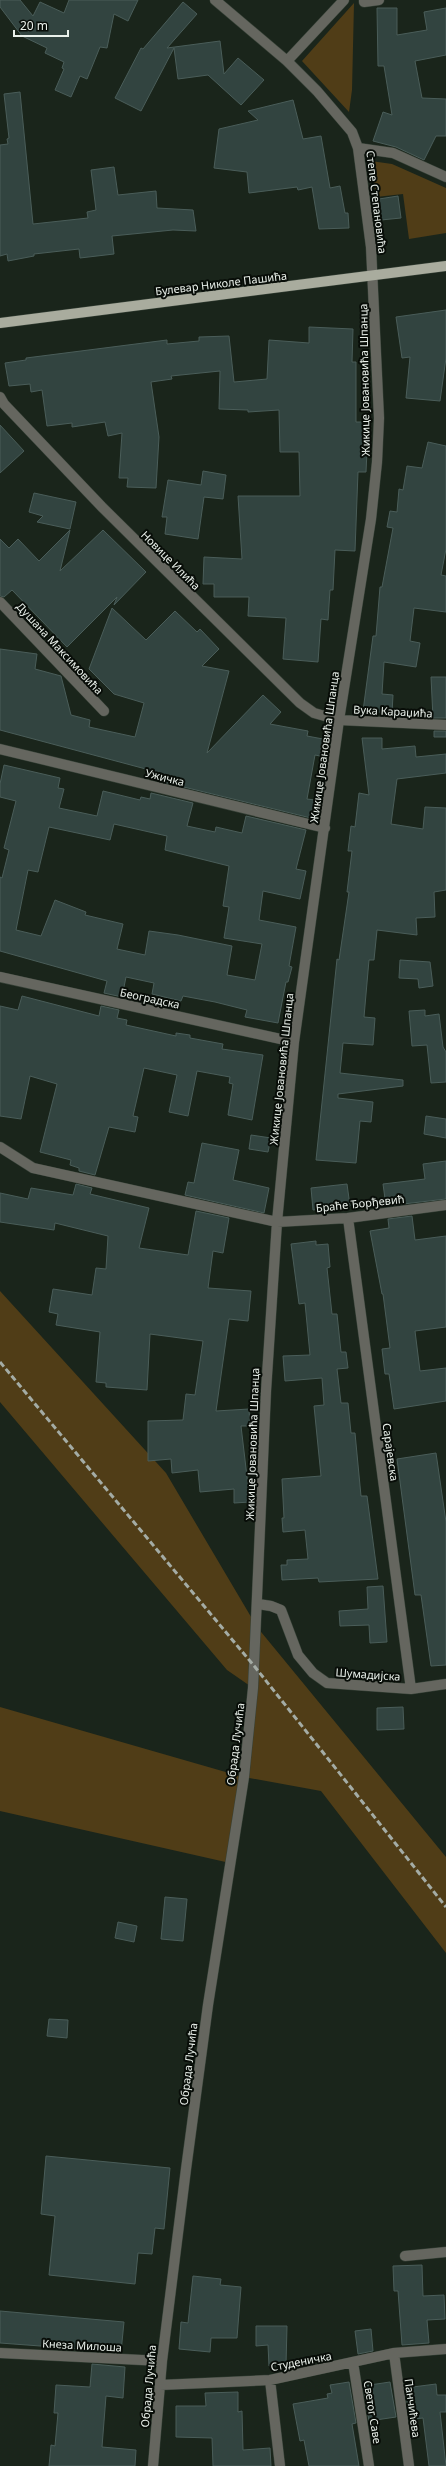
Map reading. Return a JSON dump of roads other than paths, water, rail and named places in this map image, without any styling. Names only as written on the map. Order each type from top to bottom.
[{"type":"main road","name":"Булевар Николе Пашића","points":[[0,323],[446,266]]},
{"type":"street","name":"Степе Степановића","points":[[215,0],[288,61],[342,118],[352,132],[358,148],[373,275]]},
{"type":"street","points":[[288,61],[344,0]]},
{"type":"street","points":[[364,0],[364,2],[379,0]]},
{"type":"street","points":[[358,148],[393,153],[446,178]]},
{"type":"street","name":"Жикице Јовановића Шпанца","points":[[255,1667],[266,1392],[277,1222],[294,1042],[377,462],[379,418],[373,275]]},
{"type":"street","name":"Новице Илића","points":[[1,404],[286,691],[314,713],[340,720]]},
{"type":"street","name":"Душана Максимовића","points":[[0,602],[104,711]]},
{"type":"street","name":"Вука Караџића","points":[[340,720],[446,725]]},
{"type":"street","name":"Ужичка","points":[[0,749],[325,828]]},
{"type":"street","name":"Београдска","points":[[0,977],[294,1042]]},
{"type":"street","points":[[0,1147],[33,1168],[277,1222]]},
{"type":"street","name":"Браће Ђорђевић","points":[[277,1222],[348,1218],[446,1205]]},
{"type":"street","name":"Сарајевска","points":[[348,1218],[411,1689]]},
{"type":"street","name":"Шумадијска","points":[[258,1604],[272,1606],[281,1610],[298,1655],[314,1673],[327,1682],[411,1689],[446,1684]]},
{"type":"street","name":"Обрада Лучића","points":[[153,2466],[162,2361],[208,2005],[244,1777],[255,1667]]},
{"type":"street","points":[[405,2256],[446,2252]]},
{"type":"street","name":"Студеничка","points":[[160,2385],[270,2380],[394,2354],[446,2349]]},
{"type":"street","name":"Кнеза Милоша","points":[[0,2354],[162,2361]]},
{"type":"street","name":"Панчићева","points":[[394,2354],[409,2466]]},
{"type":"street","name":"Светог Саве","points":[[353,2362],[369,2466]]},
{"type":"street","points":[[270,2380],[280,2466]]},
{"type":"railway","points":[[0,1362],[255,1667],[446,1907]]}]
